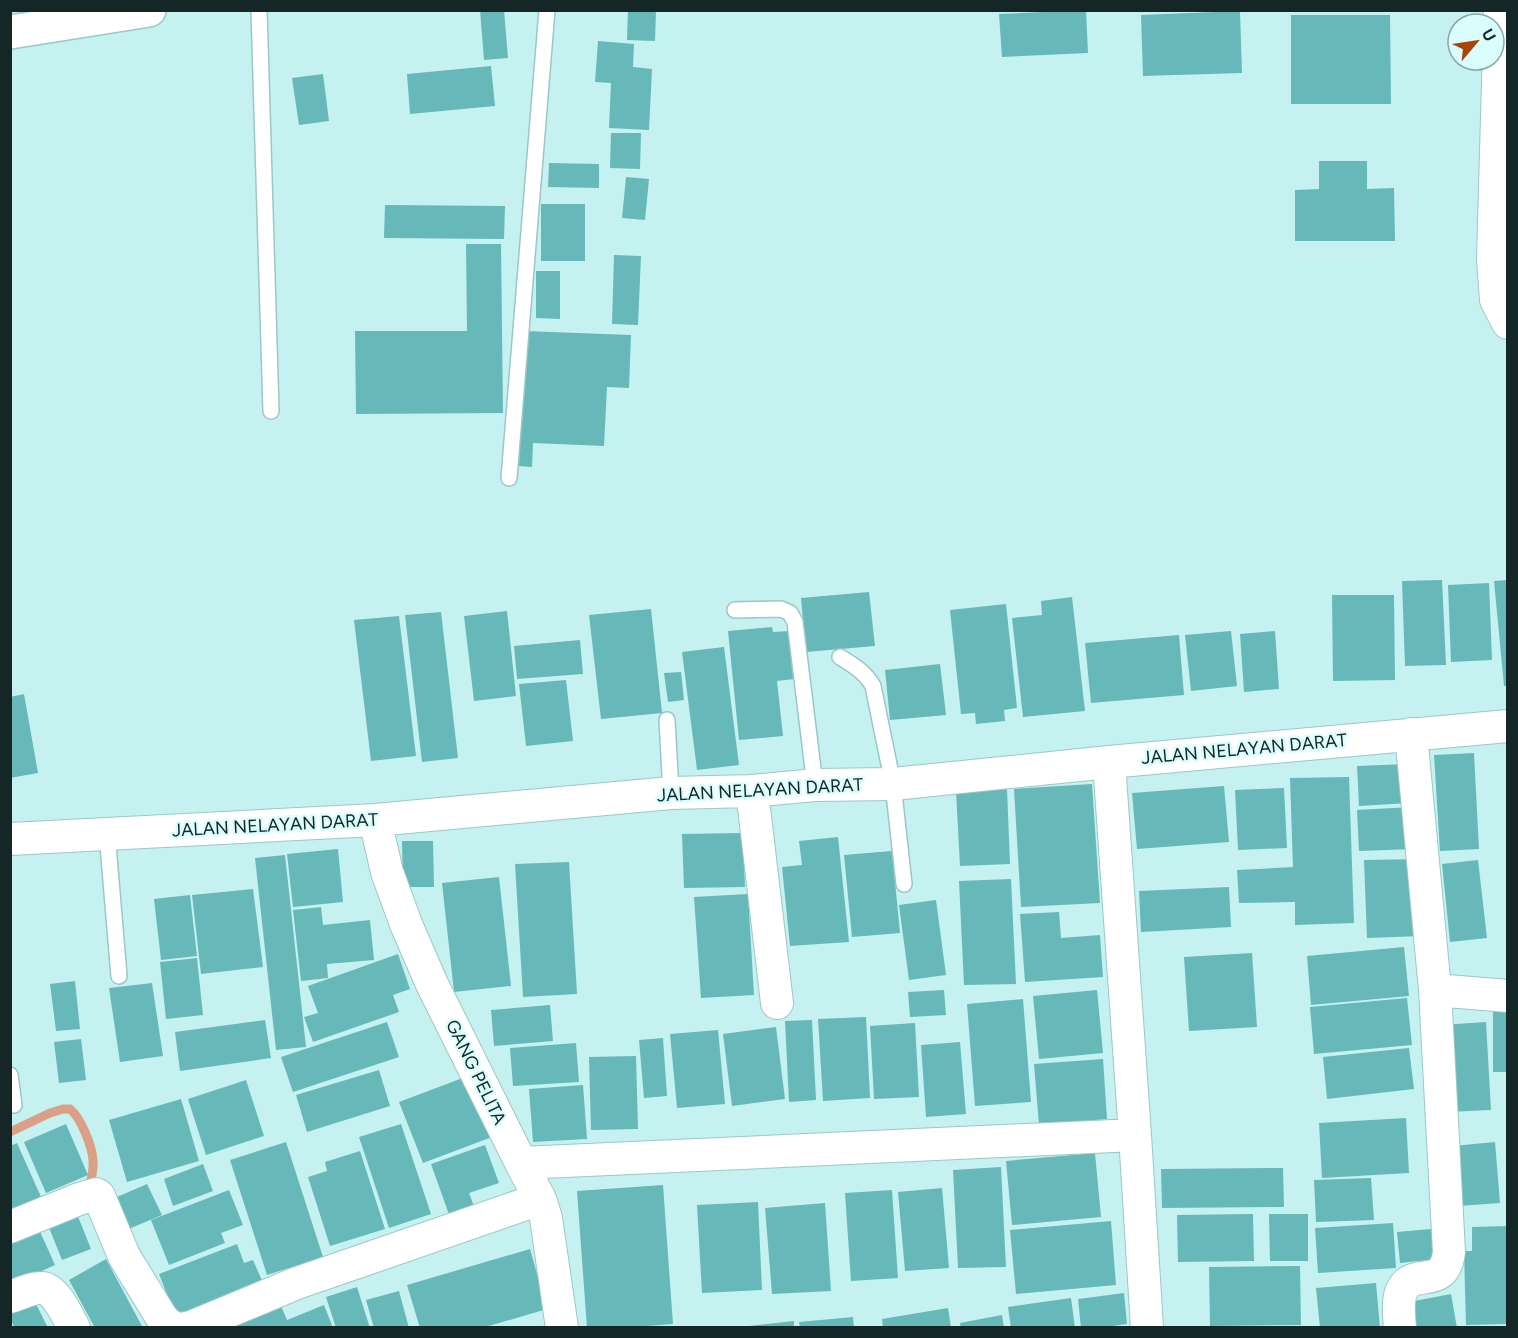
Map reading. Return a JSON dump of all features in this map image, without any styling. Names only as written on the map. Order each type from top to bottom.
[{"type":"street","points":[[10,32],[149,10]]},
{"type":"street","points":[[1500,10],[1493,259],[1496,300],[1508,323]]},
{"type":"street","name":"JALAN NELAYAN DARAT","points":[[10,839],[375,820],[671,793],[752,791],[815,785],[893,784],[1508,726]]},
{"type":"street","points":[[1400,1328],[1401,1292],[1406,1284],[1414,1280],[1436,1276],[1444,1270],[1449,1252],[1435,990],[1411,734]]},
{"type":"street","points":[[1109,762],[1136,1135],[1147,1328]]},
{"type":"street","points":[[752,791],[777,1003]]},
{"type":"street","name":"GANG PELITA","points":[[375,820],[387,872],[431,982],[540,1199],[546,1218],[562,1328]]},
{"type":"street","points":[[1435,990],[1508,996]]},
{"type":"street","points":[[521,1163],[1136,1135]]},
{"type":"street","points":[[10,1227],[96,1194],[99,1196],[124,1256],[174,1324],[191,1327],[297,1283],[540,1199]]},
{"type":"street","points":[[10,1297],[41,1287],[49,1290],[55,1295],[74,1328]]},
{"type":"lane","points":[[259,10],[272,411]]},
{"type":"lane","points":[[509,478],[547,10]]},
{"type":"lane","points":[[735,610],[781,609],[790,613],[795,622],[815,785]]},
{"type":"lane","points":[[840,657],[867,677],[873,686],[893,784],[904,885]]},
{"type":"lane","points":[[667,720],[671,793]]},
{"type":"lane","points":[[107,833],[119,976]]},
{"type":"lane","points":[[10,1075],[14,1105]]},
{"type":"building","points":[[480,10],[504,10],[508,58],[484,60]]},
{"type":"building","points":[[628,10],[656,10],[655,41],[627,40]]},
{"type":"building","points":[[1086,10],[1088,53],[1002,57],[999,14]]},
{"type":"building","points":[[1240,11],[1242,73],[1143,76],[1141,15]]},
{"type":"building","points":[[1291,15],[1390,15],[1391,104],[1291,104]]},
{"type":"building","points":[[598,41],[634,44],[633,67],[652,69],[649,130],[609,128],[611,83],[595,82]]},
{"type":"building","points":[[491,66],[495,106],[410,114],[407,74]]},
{"type":"building","points":[[323,74],[329,121],[299,125],[292,78]]},
{"type":"building","points":[[611,133],[641,133],[640,169],[610,168]]},
{"type":"building","points":[[1319,161],[1367,161],[1367,189],[1394,188],[1395,241],[1295,241],[1295,190],[1319,189]]},
{"type":"building","points":[[549,163],[599,164],[599,188],[548,187]]},
{"type":"building","points":[[626,177],[649,179],[645,220],[622,218]]},
{"type":"building","points":[[541,204],[585,204],[585,261],[541,261]]},
{"type":"building","points":[[385,205],[505,206],[504,239],[384,238]]},
{"type":"building","points":[[466,244],[501,244],[503,413],[356,414],[355,331],[467,331]]},
{"type":"building","points":[[614,255],[641,256],[638,325],[612,324]]},
{"type":"building","points":[[536,271],[560,271],[560,319],[536,318]]},
{"type":"building","points":[[524,331],[631,335],[629,388],[607,387],[604,446],[533,443],[532,467],[519,466]]},
{"type":"building","points":[[1442,580],[1446,665],[1405,666],[1402,581]]},
{"type":"building","points":[[1508,580],[1508,686],[1504,686],[1494,581]]},
{"type":"building","points":[[1489,583],[1492,660],[1451,662],[1448,585]]},
{"type":"building","points":[[869,592],[875,646],[806,652],[801,598]]},
{"type":"building","points":[[1332,595],[1394,595],[1395,680],[1333,681]]},
{"type":"building","points":[[1072,597],[1085,711],[1023,717],[1012,618],[1042,615],[1041,601]]},
{"type":"building","points":[[1006,604],[1017,708],[1004,710],[1005,721],[976,724],[975,713],[961,714],[950,610]]},
{"type":"building","points":[[651,609],[662,713],[601,719],[589,615]]},
{"type":"building","points":[[507,611],[516,696],[474,701],[464,616]]},
{"type":"building","points":[[441,612],[458,758],[422,762],[405,615]]},
{"type":"building","points":[[399,616],[416,756],[371,761],[354,620]]},
{"type":"building","points":[[772,627],[773,632],[789,631],[794,679],[777,681],[783,736],[739,740],[728,631]]},
{"type":"building","points":[[1231,631],[1237,686],[1191,691],[1185,635]]},
{"type":"building","points":[[1275,631],[1279,689],[1244,692],[1240,634]]},
{"type":"building","points":[[1179,635],[1184,695],[1091,703],[1085,643]]},
{"type":"building","points":[[580,640],[583,674],[517,679],[514,646]]},
{"type":"building","points":[[724,647],[739,765],[697,770],[682,652]]},
{"type":"building","points":[[940,664],[946,715],[890,720],[885,670]]},
{"type":"building","points":[[681,672],[684,700],[668,702],[664,673]]},
{"type":"building","points":[[566,680],[573,741],[526,746],[519,684]]},
{"type":"building","points":[[24,694],[38,773],[10,778],[10,697]]},
{"type":"building","points":[[1474,753],[1479,849],[1440,851],[1434,755]]},
{"type":"building","points":[[1407,764],[1409,803],[1359,806],[1357,766]]},
{"type":"building","points":[[1349,777],[1354,923],[1295,925],[1295,902],[1239,903],[1237,870],[1293,867],[1290,778]]},
{"type":"building","points":[[1092,784],[1100,903],[1021,907],[1014,789]]},
{"type":"building","points":[[1224,786],[1229,842],[1137,849],[1132,793]]},
{"type":"building","points":[[1284,788],[1287,848],[1238,850],[1235,790]]},
{"type":"building","points":[[1007,789],[1010,864],[960,866],[956,791]]},
{"type":"building","points":[[1411,807],[1413,849],[1359,851],[1357,810]]},
{"type":"building","points":[[743,833],[745,887],[684,888],[682,834]]},
{"type":"building","points":[[838,837],[849,942],[790,946],[782,867],[802,865],[799,841]]},
{"type":"building","points":[[402,841],[433,841],[434,887],[403,887]]},
{"type":"building","points":[[338,849],[343,902],[293,907],[287,854]]},
{"type":"building","points":[[892,851],[900,933],[852,937],[844,855]]},
{"type":"building","points":[[285,855],[306,1047],[276,1050],[255,858]]},
{"type":"building","points":[[1419,859],[1422,936],[1367,938],[1364,860]]},
{"type":"building","points":[[1478,860],[1487,938],[1450,942],[1442,864]]},
{"type":"building","points":[[569,862],[577,994],[523,997],[515,864]]},
{"type":"building","points":[[499,877],[511,986],[454,992],[442,883]]},
{"type":"building","points":[[1011,879],[1016,984],[964,985],[959,881]]},
{"type":"building","points":[[1229,887],[1231,927],[1141,932],[1139,891]]},
{"type":"building","points":[[253,889],[263,967],[201,974],[192,895]]},
{"type":"building","points":[[748,894],[754,995],[701,998],[694,897]]},
{"type":"building","points":[[190,895],[197,956],[161,960],[154,899]]},
{"type":"building","points":[[936,900],[946,975],[909,980],[899,905]]},
{"type":"building","points":[[321,907],[323,925],[370,920],[374,960],[327,964],[328,978],[301,981],[293,910]]},
{"type":"building","points":[[1059,912],[1061,938],[1100,935],[1103,977],[1025,982],[1020,914]]},
{"type":"building","points":[[1404,947],[1409,996],[1311,1005],[1307,956]]},
{"type":"building","points":[[1252,953],[1257,1027],[1189,1031],[1184,957]]},
{"type":"building","points":[[398,954],[410,989],[393,995],[399,1012],[313,1042],[304,1017],[318,1013],[308,986]]},
{"type":"building","points":[[197,958],[203,1015],[166,1019],[160,962]]},
{"type":"building","points":[[75,981],[80,1029],[56,1031],[50,984]]},
{"type":"building","points":[[152,983],[163,1056],[120,1062],[109,988]]},
{"type":"building","points":[[944,990],[946,1015],[910,1017],[908,992]]},
{"type":"building","points":[[1097,990],[1103,1053],[1039,1059],[1033,996]]},
{"type":"building","points":[[1407,998],[1412,1045],[1314,1054],[1310,1007]]},
{"type":"building","points":[[1023,999],[1031,1102],[975,1106],[967,1004]]},
{"type":"building","points":[[550,1005],[553,1041],[494,1046],[491,1010]]},
{"type":"building","points":[[1493,1010],[1508,1010],[1508,1072],[1493,1072]]},
{"type":"building","points":[[866,1017],[870,1098],[823,1101],[818,1019]]},
{"type":"building","points":[[265,1020],[271,1058],[180,1071],[175,1032]]},
{"type":"building","points":[[812,1020],[816,1100],[789,1102],[785,1021]]},
{"type":"building","points":[[387,1022],[399,1057],[293,1092],[281,1057]]},
{"type":"building","points":[[1486,1022],[1491,1110],[1447,1112],[1441,1025]]},
{"type":"building","points":[[915,1023],[919,1097],[874,1099],[870,1026]]},
{"type":"building","points":[[776,1027],[785,1099],[732,1106],[723,1034]]},
{"type":"building","points":[[718,1030],[725,1104],[677,1108],[670,1034]]},
{"type":"building","points":[[663,1038],[667,1096],[644,1098],[639,1040]]},
{"type":"building","points":[[81,1039],[86,1080],[59,1083],[54,1042]]},
{"type":"building","points":[[960,1042],[966,1114],[926,1117],[921,1045]]},
{"type":"building","points":[[576,1043],[579,1082],[513,1086],[510,1048]]},
{"type":"building","points":[[1409,1048],[1414,1089],[1327,1099],[1323,1057]]},
{"type":"building","points":[[636,1056],[638,1129],[591,1130],[589,1057]]},
{"type":"building","points":[[1103,1059],[1107,1119],[1039,1125],[1034,1064]]},
{"type":"building","points":[[379,1070],[390,1106],[307,1132],[296,1095]]},
{"type":"building","points":[[468,1076],[492,1137],[423,1163],[399,1102]]},
{"type":"building","points":[[246,1080],[264,1136],[206,1155],[188,1099]]},
{"type":"building","points":[[583,1085],[587,1139],[533,1142],[529,1089]]},
{"type":"building","points":[[181,1099],[199,1161],[127,1182],[109,1120]]},
{"type":"building","points":[[1406,1118],[1409,1173],[1322,1178],[1319,1123]]},
{"type":"building","points":[[66,1124],[88,1175],[46,1193],[24,1142]]},
{"type":"building","points":[[401,1124],[431,1214],[389,1228],[359,1137]]},
{"type":"building","points":[[286,1142],[323,1257],[267,1275],[230,1160]]},
{"type":"building","points":[[1495,1142],[1500,1203],[1459,1206],[1453,1146]]},
{"type":"building","points":[[17,1143],[41,1197],[10,1211],[10,1146]]},
{"type":"building","points":[[485,1145],[499,1183],[469,1193],[477,1214],[452,1223],[431,1164]]},
{"type":"building","points":[[360,1151],[385,1229],[330,1246],[308,1177],[327,1171],[325,1162]]},
{"type":"building","points":[[1095,1153],[1101,1217],[1012,1225],[1006,1161]]},
{"type":"building","points":[[203,1164],[213,1191],[173,1206],[164,1179]]},
{"type":"building","points":[[1001,1167],[1006,1267],[958,1268],[953,1170]]},
{"type":"building","points":[[1283,1168],[1284,1207],[1162,1208],[1161,1169]]},
{"type":"building","points":[[1371,1178],[1374,1220],[1316,1222],[1314,1180]]},
{"type":"building","points":[[147,1184],[162,1215],[124,1231],[110,1200]]},
{"type":"building","points":[[663,1185],[673,1324],[587,1328],[577,1191]]},
{"type":"building","points":[[942,1188],[949,1268],[905,1271],[898,1192]]},
{"type":"building","points":[[229,1190],[243,1225],[221,1233],[225,1243],[169,1265],[151,1220]]},
{"type":"building","points":[[892,1190],[898,1278],[851,1281],[845,1193]]},
{"type":"building","points":[[758,1202],[762,1290],[702,1293],[697,1205]]},
{"type":"building","points":[[825,1203],[831,1291],[772,1294],[765,1208]]},
{"type":"building","points":[[77,1214],[91,1249],[62,1260],[48,1225]]},
{"type":"building","points":[[1253,1214],[1254,1261],[1178,1262],[1177,1215]]},
{"type":"building","points":[[1269,1214],[1308,1214],[1308,1261],[1270,1261]]},
{"type":"building","points":[[1111,1221],[1116,1285],[1016,1294],[1010,1230]]},
{"type":"building","points":[[1393,1223],[1396,1268],[1318,1273],[1315,1228]]},
{"type":"building","points":[[1508,1226],[1506,1324],[1466,1325],[1464,1251],[1472,1251],[1472,1227]]},
{"type":"building","points":[[38,1227],[55,1265],[10,1285],[10,1239]]},
{"type":"building","points":[[1442,1228],[1446,1258],[1400,1263],[1397,1232]]},
{"type":"building","points":[[237,1244],[244,1263],[253,1260],[263,1283],[176,1317],[159,1274]]},
{"type":"building","points":[[530,1249],[547,1309],[482,1328],[420,1328],[407,1285]]},
{"type":"building","points":[[106,1259],[143,1328],[95,1328],[69,1280]]},
{"type":"building","points":[[1300,1266],[1301,1325],[1210,1326],[1209,1267]]},
{"type":"building","points":[[1376,1283],[1380,1328],[1320,1328],[1316,1288]]},
{"type":"building","points":[[357,1287],[370,1328],[336,1328],[326,1297]]},
{"type":"building","points":[[399,1291],[409,1328],[374,1328],[366,1300]]},
{"type":"building","points":[[1124,1293],[1127,1324],[1081,1328],[1078,1299]]},
{"type":"building","points":[[1451,1294],[1457,1328],[1414,1328],[1409,1302]]},
{"type":"building","points":[[1071,1298],[1075,1328],[1011,1328],[1008,1307]]},
{"type":"building","points":[[34,1300],[48,1328],[15,1328],[10,1319],[10,1311]]},
{"type":"building","points":[[324,1305],[333,1328],[223,1327],[281,1306],[287,1320]]},
{"type":"building","points":[[948,1308],[951,1328],[883,1328],[882,1319]]},
{"type":"building","points":[[1002,1315],[1004,1328],[961,1328],[960,1323]]},
{"type":"building","points":[[853,1317],[854,1328],[800,1328],[799,1322]]},
{"type":"building","points":[[794,1321],[794,1328],[750,1328],[749,1326]]},
{"type":"waterway","points":[[10,1132],[50,1113],[70,1109],[82,1125],[92,1154],[93,1167],[89,1189]]}]
